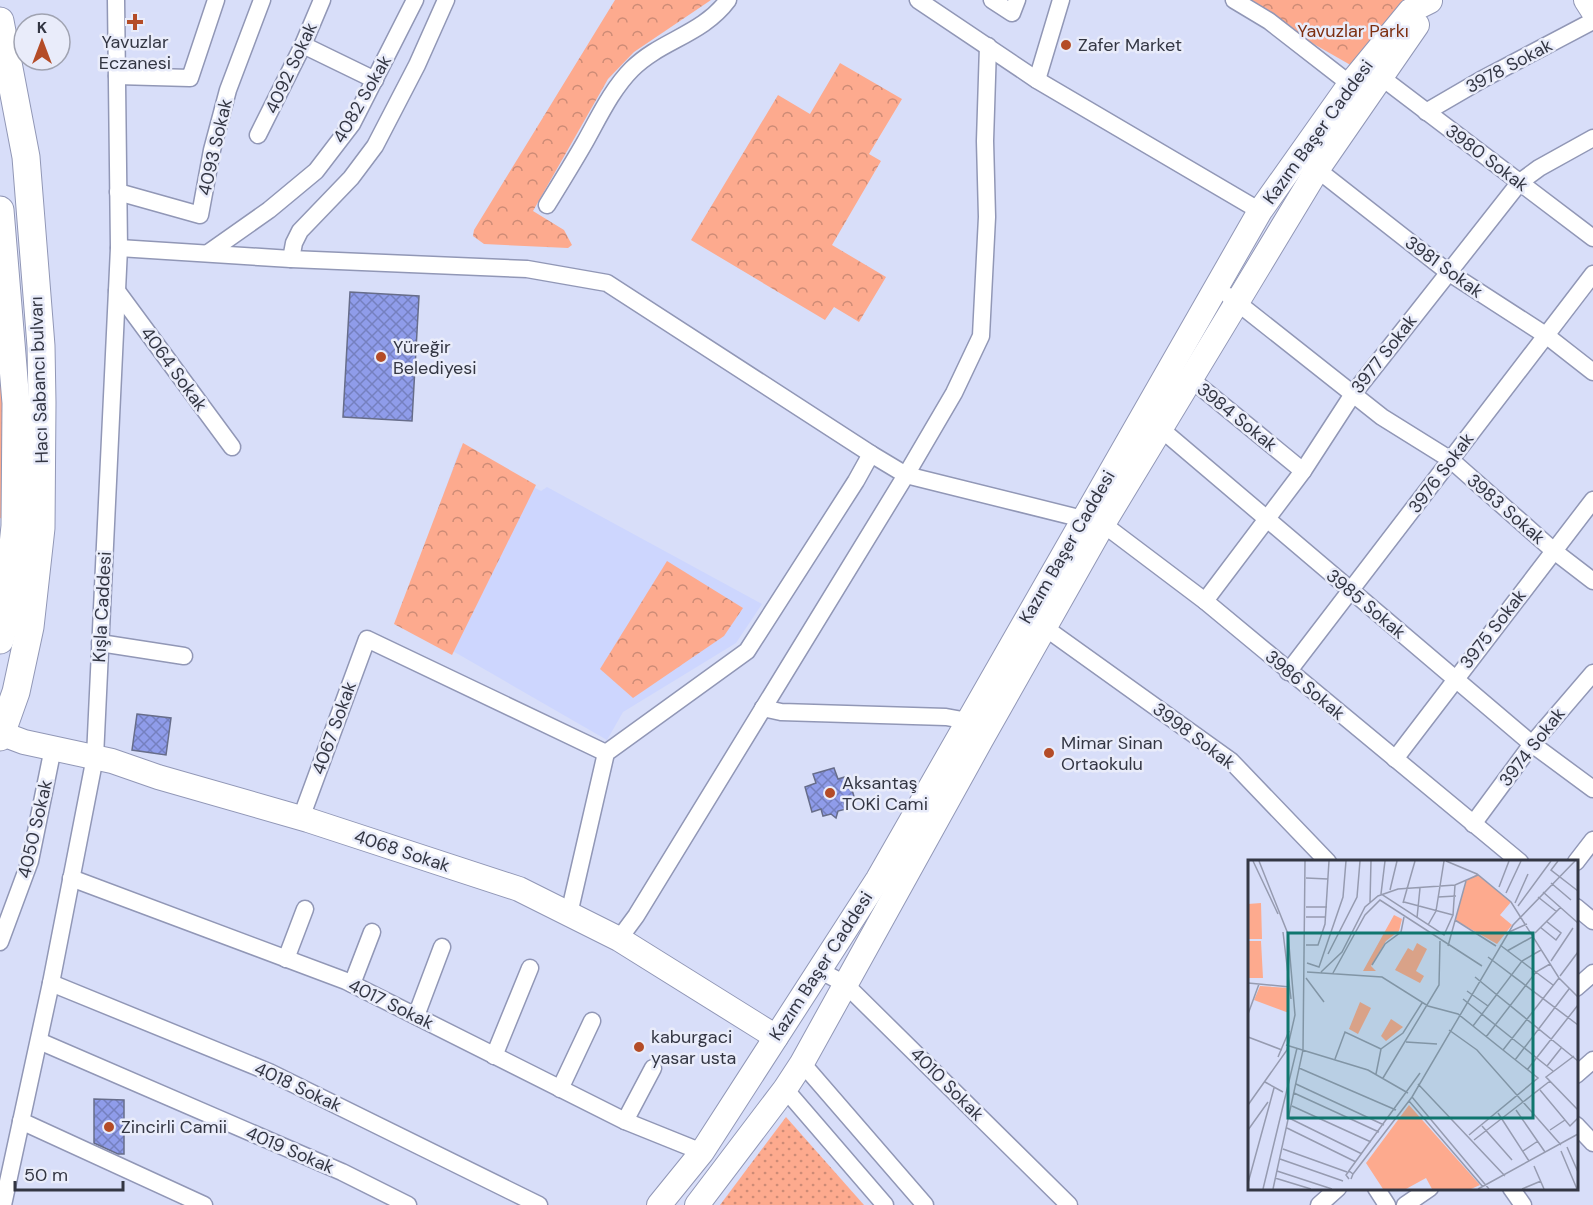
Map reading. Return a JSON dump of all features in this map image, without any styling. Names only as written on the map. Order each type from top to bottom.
[{"type":"main road","points":[[1586,0],[1593,11]]},
{"type":"main road","name":"Kazım Başer Caddesi","points":[[659,1205],[702,1152],[878,879],[968,721],[1094,521],[1161,429],[1192,380],[1237,302],[1350,84],[1410,11],[1430,1]]},
{"type":"main road","name":"Kazım Başer Caddesi","points":[[697,1205],[802,1063],[1044,627],[1137,425],[1260,211],[1308,163],[1381,77],[1423,16],[1430,1]]},
{"type":"main road","name":"Hacı Sabancı bulvarı","points":[[0,21],[26,158],[41,346],[42,403],[41,528],[30,627],[16,692],[1,734]]},
{"type":"main road","name":"Hacı Sabancı bulvarı","points":[[0,210],[6,346],[16,403],[15,526],[5,621],[0,640]]},
{"type":"main road","name":"4068 Sokak","points":[[1,734],[24,742],[95,757],[301,818],[519,889],[619,939],[776,1036]]},
{"type":"street","name":"Kışla Caddesi","points":[[3,1205],[51,983],[95,757],[119,248],[116,0]]},
{"type":"street","points":[[117,76],[190,78],[216,0]]},
{"type":"street","name":"4093 Sokak","points":[[118,192],[200,215],[228,90],[262,0]]},
{"type":"street","name":"4092 Sokak","points":[[258,135],[303,45],[322,0]]},
{"type":"street","name":"4082 Sokak","points":[[208,253],[269,210],[316,171],[352,124],[415,0]]},
{"type":"street","points":[[291,259],[294,243],[300,231],[351,178],[375,146],[417,65],[446,0]]},
{"type":"street","points":[[547,205],[577,158],[608,101],[631,69],[648,56],[708,21],[728,0]]},
{"type":"street","points":[[918,0],[1037,80],[1260,211]]},
{"type":"street","points":[[992,0],[1015,6]]},
{"type":"street","points":[[1037,80],[1061,0]]},
{"type":"street","points":[[1234,0],[1269,21],[1350,84]]},
{"type":"street","name":"3978 Sokak","points":[[1426,112],[1480,80],[1593,21]]},
{"type":"street","points":[[303,45],[375,80]]},
{"type":"street","points":[[619,939],[636,916],[906,475],[954,393],[981,336],[987,217],[985,141],[988,46]]},
{"type":"street","name":"3980 Sokak","points":[[1381,77],[1593,238]]},
{"type":"street","name":"3977 Sokak","points":[[1205,601],[1303,471],[1353,394],[1520,182],[1539,168],[1593,138]]},
{"type":"street","name":"3981 Sokak","points":[[1308,163],[1448,272],[1547,336],[1593,372]]},
{"type":"street","points":[[119,248],[291,259],[527,269],[607,283],[906,475],[1094,521]]},
{"type":"street","name":"3976 Sokak","points":[[1288,672],[1593,274]]},
{"type":"street","name":"3983 Sokak","points":[[1217,286],[1382,417],[1451,460],[1554,551],[1593,581]]},
{"type":"street","name":"4064 Sokak","points":[[117,291],[232,447]]},
{"type":"street","name":"3984 Sokak","points":[[1165,376],[1192,380],[1303,471]]},
{"type":"street","points":[[1137,425],[1161,429]]},
{"type":"street","name":"3985 Sokak","points":[[1161,429],[1532,744],[1593,789]]},
{"type":"street","points":[[569,914],[606,753],[747,651],[871,454]]},
{"type":"street","name":"3975 Sokak","points":[[1395,759],[1593,500]]},
{"type":"street","name":"3986 Sokak","points":[[1094,521],[1205,601],[1288,672],[1519,860]]},
{"type":"street","name":"3998 Sokak","points":[[1044,627],[1231,761],[1327,860]]},
{"type":"street","name":"4067 Sokak","points":[[301,818],[367,639],[606,753]]},
{"type":"street","points":[[100,643],[184,656]]},
{"type":"street","name":"3974 Sokak","points":[[1473,824],[1532,744],[1593,673]]},
{"type":"street","points":[[763,708],[781,712],[946,717],[968,721]]},
{"type":"street","name":"4050 Sokak","points":[[0,942],[30,861],[53,748]]},
{"type":"street","points":[[1577,860],[1593,840]]},
{"type":"street","name":"4017 Sokak","points":[[71,878],[352,984],[625,1121],[702,1152]]},
{"type":"street","points":[[286,959],[305,909]]},
{"type":"street","points":[[1578,909],[1593,921]]},
{"type":"street","points":[[352,984],[372,932]]},
{"type":"street","points":[[416,1017],[441,947]]},
{"type":"street","points":[[494,1056],[530,968]]},
{"type":"street","name":"4010 Sokak","points":[[819,970],[845,984],[1069,1205]]},
{"type":"street","points":[[1578,986],[1593,973]]},
{"type":"street","name":"4018 Sokak","points":[[51,983],[269,1072],[540,1205]]},
{"type":"street","points":[[560,1089],[592,1022]]},
{"type":"street","name":"4019 Sokak","points":[[39,1041],[342,1172],[408,1205]]},
{"type":"street","points":[[1578,1073],[1593,1060]]},
{"type":"street","points":[[802,1063],[925,1205]]},
{"type":"street","points":[[625,1121],[653,1068]]},
{"type":"street","points":[[785,1089],[885,1205]]},
{"type":"street","points":[[21,1121],[204,1205]]},
{"type":"street","points":[[1578,1127],[1593,1143]]},
{"type":"street","points":[[1319,1205],[1336,1190]]},
{"type":"street","points":[[1378,1190],[1387,1205]]},
{"type":"street","points":[[1405,1205],[1427,1190]]},
{"type":"street","points":[[1512,1190],[1523,1205]]},
{"type":"shaded area","points":[[460,448],[541,491],[547,487],[762,604],[736,643],[623,712],[607,740],[399,620]]},
{"type":"green space","points":[[615,0],[711,0],[634,52],[608,79],[533,211],[564,230],[572,245],[568,248],[484,244],[473,236],[474,230]]},
{"type":"green space","name":"Yavuzlar Parkı","points":[[1237,0],[1415,0],[1361,71]]},
{"type":"green space","points":[[840,63],[902,99],[869,154],[881,161],[832,245],[886,277],[859,322],[834,307],[825,320],[691,240],[778,95],[810,114]]},
{"type":"green space","points":[[0,356],[3,356],[3,519],[0,518]]},
{"type":"green space","points":[[463,443],[536,485],[452,655],[394,624]]},
{"type":"green space","points":[[667,561],[743,608],[724,636],[633,698],[600,669]]},
{"type":"green space","points":[[786,1117],[864,1205],[720,1205]]},
{"type":"building","name":"Yüreğir Belediyesi","points":[[350,292],[419,296],[412,421],[343,417]]},
{"type":"building","points":[[137,714],[171,718],[166,755],[132,750]]},
{"type":"building","name":"Aksantaş TOKİ Cami","points":[[834,768],[838,779],[848,776],[855,800],[844,803],[846,809],[838,811],[836,818],[831,814],[823,816],[821,809],[812,812],[805,787],[816,783],[813,774]]},
{"type":"building","name":"Zincirli Camii","points":[[94,1099],[124,1100],[124,1154],[118,1154],[94,1143]]},
{"type":"place","name":"Yavuzlar Eczanesi","points":[[135,22]]},
{"type":"place","name":"Zafer Market","points":[[1066,45]]},
{"type":"place","name":"Yüreğir Belediyesi","points":[[381,357]]},
{"type":"place","name":"Mimar Sinan Ortaokulu","points":[[1049,753]]},
{"type":"place","name":"Aksantaş TOKİ Cami","points":[[830,793]]},
{"type":"place","name":"kaburgaci yasar usta","points":[[639,1047]]},
{"type":"place","name":"Zincirli Camii","points":[[109,1127]]}]
